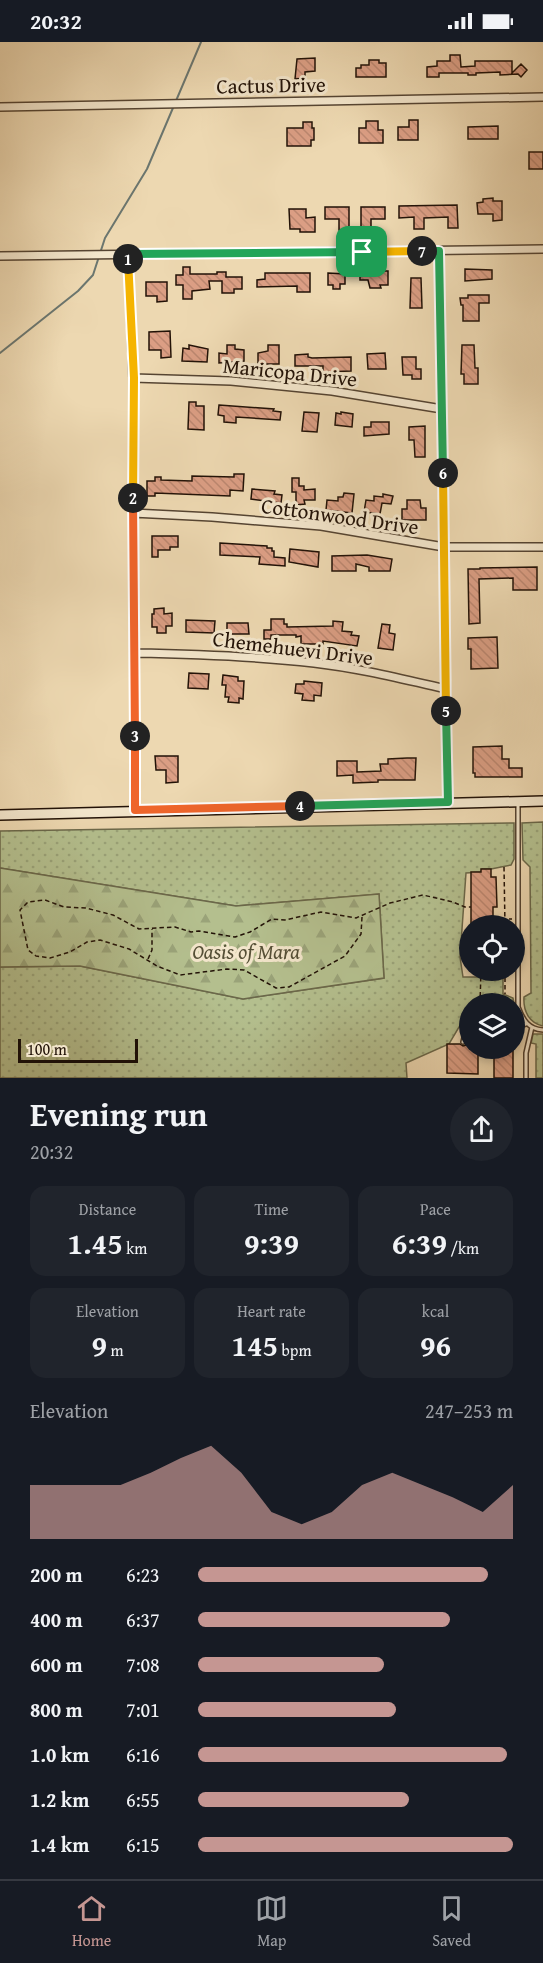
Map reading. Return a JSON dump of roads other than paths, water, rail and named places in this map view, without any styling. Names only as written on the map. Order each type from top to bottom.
[{"type":"street","name":"Cactus Drive","points":[[0,107],[543,97]]},
{"type":"street","points":[[0,256],[543,249]]},
{"type":"street","points":[[439,251],[448,802]]},
{"type":"street","points":[[128,254],[134,378],[135,810]]},
{"type":"street","name":"Maricopa Drive","points":[[134,378],[231,381],[332,391],[442,409]]},
{"type":"street","name":"Cottonwood Drive","points":[[133,513],[321,526],[444,548],[543,548]]},
{"type":"street","name":"Chemehuevi Drive","points":[[134,653],[203,654],[316,663],[446,689]]},
{"type":"street","points":[[0,815],[543,801]]},
{"type":"lane","points":[[518,801],[518,1007],[526,1024],[543,1030]]},
{"type":"lane","points":[[526,1078],[526,1053],[532,1027]]},
{"type":"waterway","points":[[0,353],[78,291],[93,275],[105,238],[147,169],[201,42]]},
{"type":"park label","name":"Oasis of Mara","points":[[246,951]]}]
